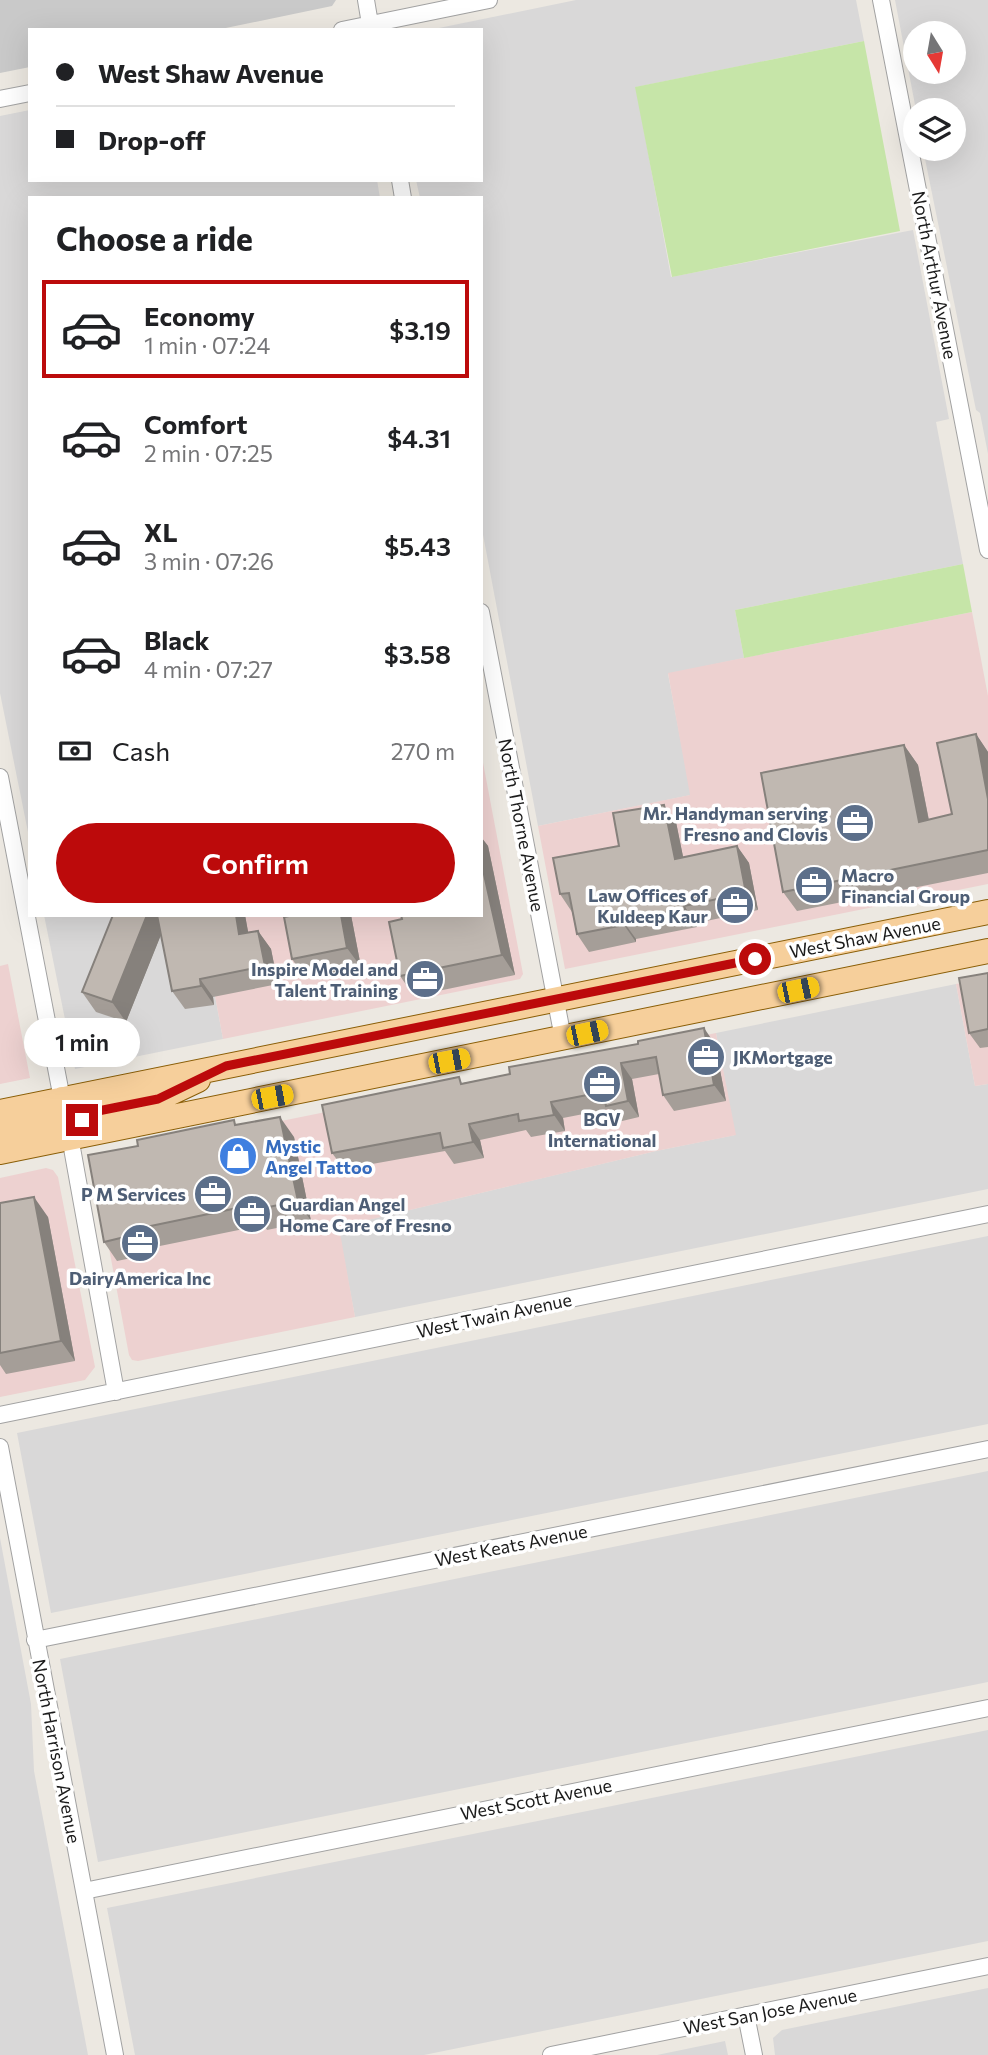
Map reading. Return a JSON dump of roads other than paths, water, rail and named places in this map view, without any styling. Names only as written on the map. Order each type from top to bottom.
[{"type":"main road","name":"West Shaw Avenue","points":[[0,1112],[988,912]]},
{"type":"main road","points":[[0,1152],[988,951]]},
{"type":"main road","points":[[70,1137],[87,1115],[158,1099],[226,1066]]},
{"type":"main road","points":[[0,1133],[51,1122],[58,1117],[62,1099]]},
{"type":"street","points":[[366,0],[371,27],[489,0]]},
{"type":"street","name":"North Arthur Avenue","points":[[881,0],[988,550]]},
{"type":"street","points":[[0,99],[28,93]]},
{"type":"street","name":"North Thorne Avenue","points":[[483,622],[563,1038]]},
{"type":"street","points":[[0,777],[62,1099]]},
{"type":"street","points":[[70,1137],[116,1392]]},
{"type":"street","name":"West Twain Avenue","points":[[0,1415],[988,1214]]},
{"type":"street","name":"North Harrison Avenue","points":[[0,1447],[115,2055]]},
{"type":"street","name":"West Keats Avenue","points":[[35,1640],[988,1449]]},
{"type":"street","name":"West Scott Avenue","points":[[84,1891],[988,1708]]},
{"type":"street","name":"West San Jose Avenue","points":[[551,2055],[988,1966]]},
{"type":"street","points":[[746,2015],[754,2055]]},
{"type":"place","name":"Mr. Handyman serving Fresno and Clovis","points":[[855,823]]},
{"type":"place","name":"Macro Financial Group","points":[[814,885]]},
{"type":"place","name":"Law Offices of Kuldeep Kaur","points":[[735,905]]},
{"type":"place","name":"Inspire Model and Talent Training","points":[[425,979]]},
{"type":"place","name":"JKMortgage","points":[[706,1057]]},
{"type":"place","name":"BGV International","points":[[602,1084]]},
{"type":"place","name":"Mystic Angel Tattoo","points":[[238,1156]]},
{"type":"place","name":"P M Services","points":[[213,1194]]},
{"type":"place","name":"Guardian Angel Home Care of Fresno","points":[[252,1214]]},
{"type":"place","name":"DairyAmerica Inc","points":[[140,1243]]}]
